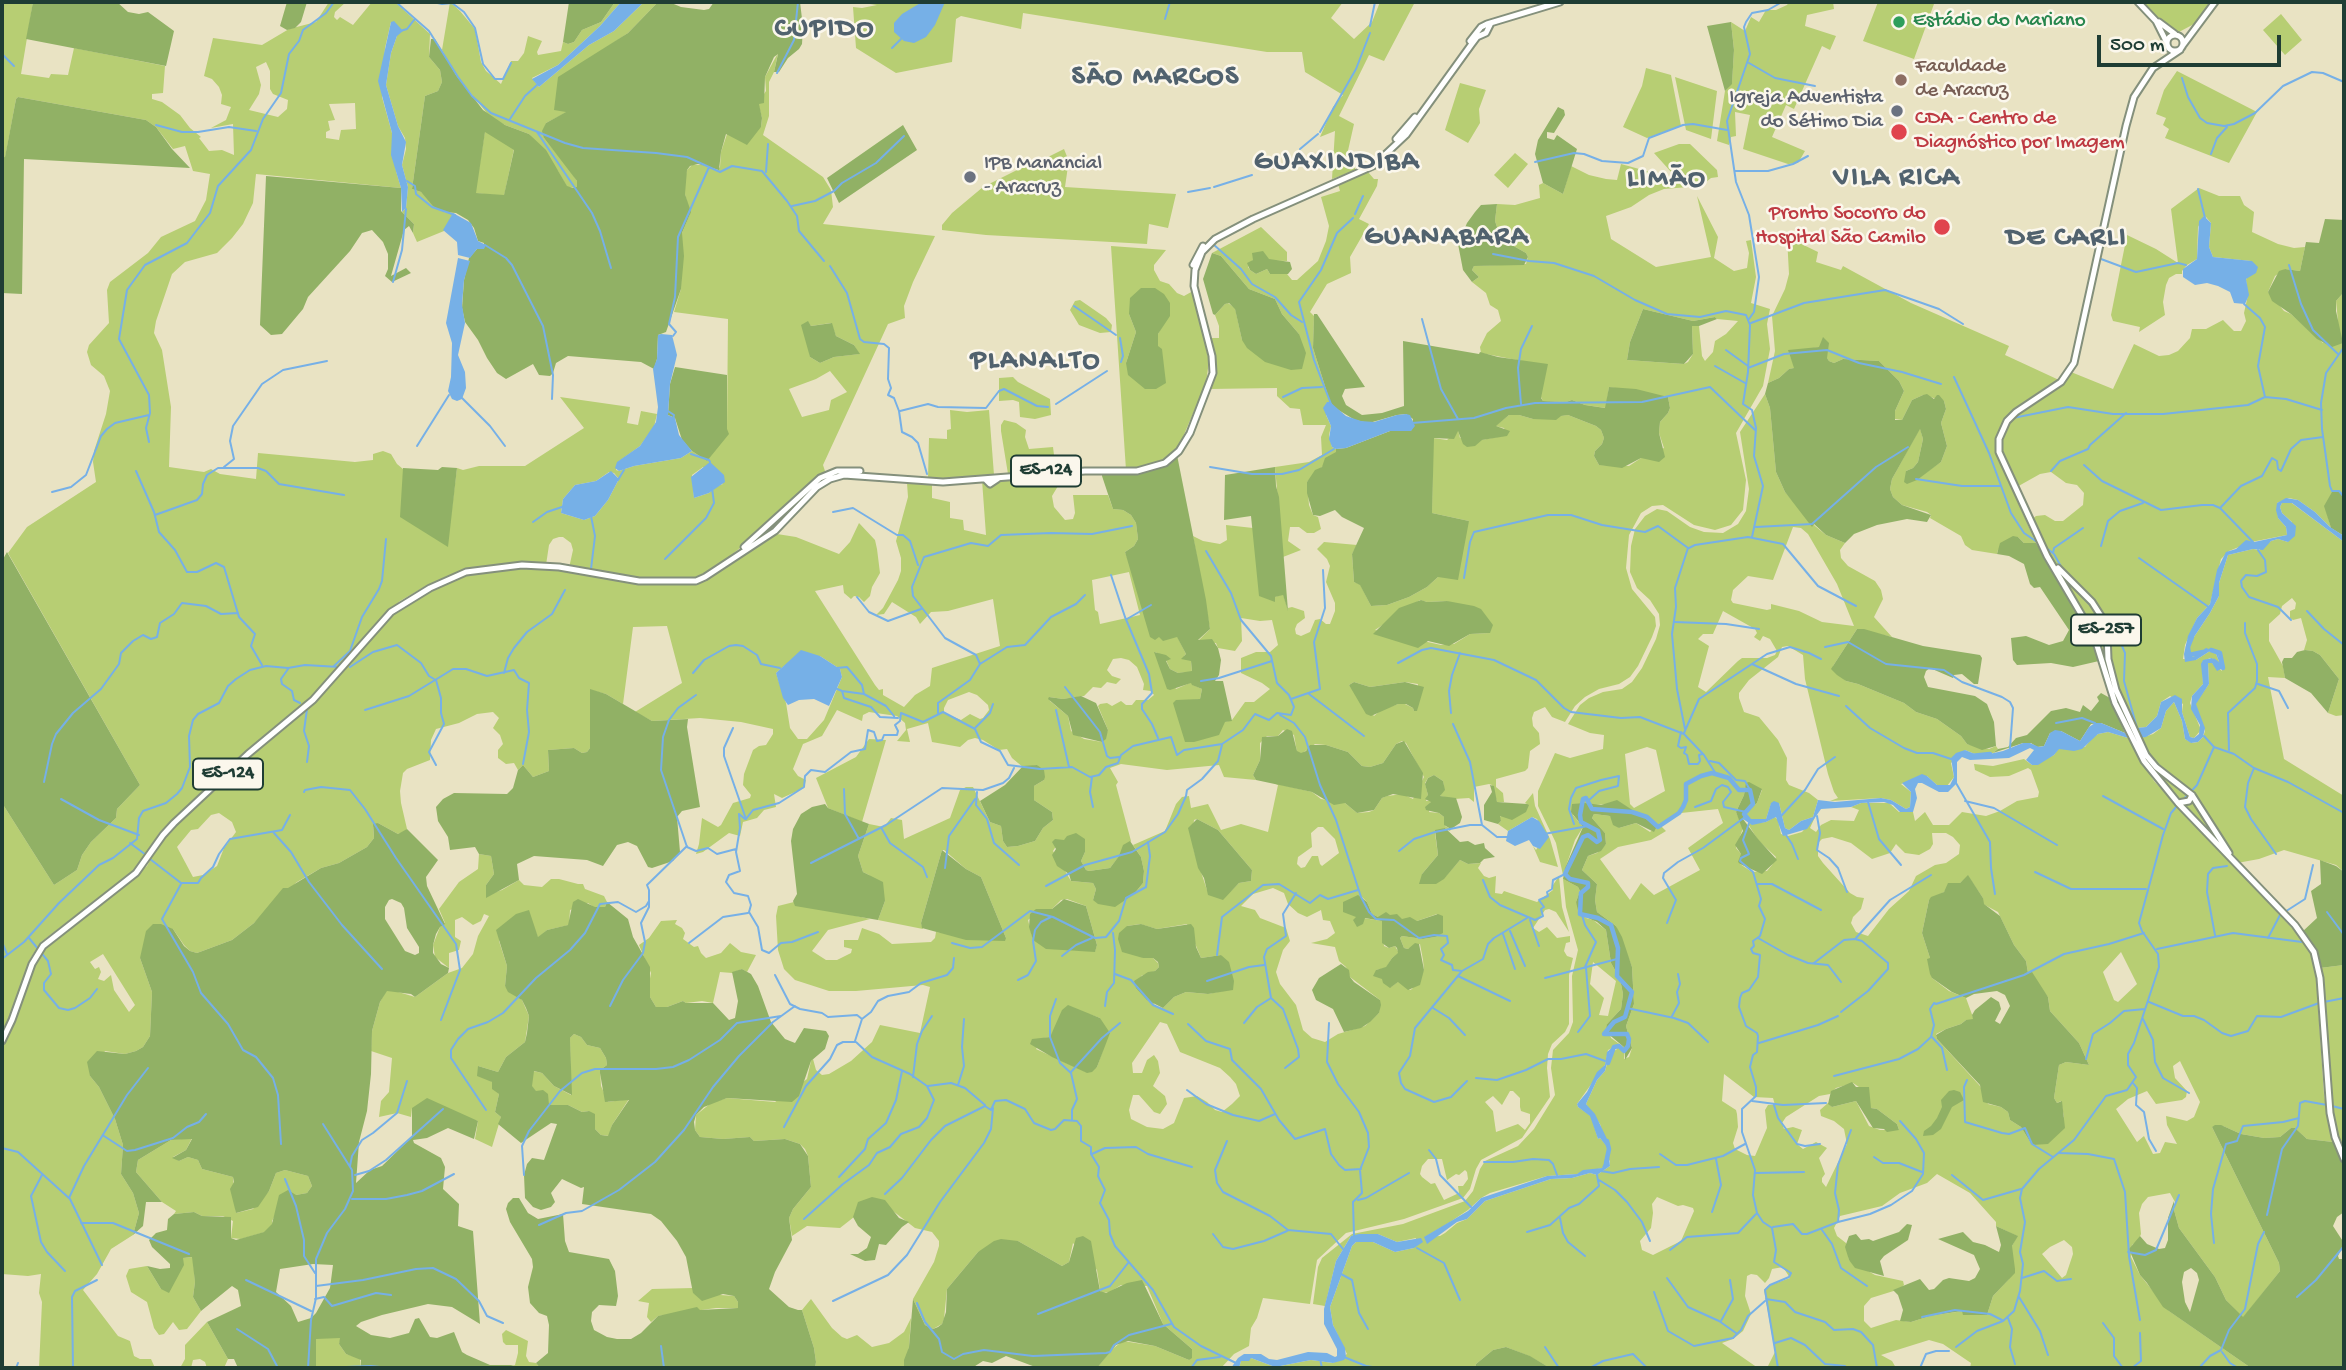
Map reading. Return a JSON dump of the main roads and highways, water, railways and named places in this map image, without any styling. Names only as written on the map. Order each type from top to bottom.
[{"type":"main road","points":[[1201,251],[1218,237],[1253,219],[1373,166],[1406,135],[1476,38],[1491,23],[1560,2]]},
{"type":"main road","points":[[2138,2],[2156,20],[2182,38],[2182,47],[2172,50],[2156,20]]},
{"type":"main road","name":"ES-257","points":[[2215,2],[2182,47],[2149,72],[2138,89],[2126,126],[2074,363],[2061,382],[2011,417],[1999,439],[2002,461],[2045,551],[2089,626],[2100,650],[2111,693],[2149,770],[2295,925],[2316,956],[2330,1113],[2334,1137],[2344,1158]]},
{"type":"main road","name":"ES-257","points":[[2176,34],[2196,26]]},
{"type":"main road","points":[[2167,44],[2169,37],[2176,34]]},
{"type":"main road","name":"ES-257","points":[[2161,61],[2167,44]]},
{"type":"main road","name":"ES-124","points":[[2,1041],[32,964],[43,946],[136,873],[174,823],[248,754],[313,700],[383,620],[405,601],[455,576],[484,569],[534,565],[639,581],[686,582],[705,577],[768,535],[817,487],[839,476],[854,474],[926,482],[1075,469],[1145,467],[1161,462],[1176,450],[1185,437],[1210,373],[1209,356],[1191,279],[1194,261],[1201,251]]},
{"type":"main road","name":"ES-124","points":[[985,477],[988,484],[999,478],[1080,471],[1143,471],[1165,463],[1179,451],[1190,433],[1213,373],[1212,356],[1194,286],[1195,270],[1201,251]]},
{"type":"main road","name":"ES-124","points":[[738,554],[817,480],[837,471],[851,470],[931,479],[985,477]]},
{"type":"main road","points":[[775,517],[783,523]]},
{"type":"main road","points":[[763,529],[768,535]]},
{"type":"main road","name":"ES-257","points":[[2045,551],[2064,576],[2092,602],[2105,624],[2111,673],[2129,727]]},
{"type":"main road","points":[[2089,626],[2097,620],[2105,624]]},
{"type":"main road","name":"ES-257","points":[[2137,743],[2156,767],[2192,795],[2237,864]]},
{"type":"main road","points":[[2178,803],[2187,802],[2192,795]]},
{"type":"water","points":[[621,2],[644,2],[614,31],[589,45],[539,87],[532,79],[558,65],[600,26]]},
{"type":"water","points":[[922,2],[945,2],[935,25],[926,37],[914,43],[904,41],[894,32],[894,23],[902,14]]},
{"type":"water","points":[[394,21],[403,31],[397,36],[391,53],[386,85],[398,126],[406,142],[402,165],[408,187],[406,208],[402,212],[401,188],[391,155],[392,133],[378,81],[391,22]]},
{"type":"water","points":[[453,213],[471,223],[478,241],[486,245],[484,249],[477,249],[470,258],[458,255],[457,242],[443,230]]},
{"type":"water","points":[[2204,216],[2211,223],[2209,247],[2213,257],[2252,261],[2258,267],[2256,273],[2246,279],[2249,295],[2245,304],[2234,303],[2230,292],[2218,286],[2207,283],[2195,285],[2183,277],[2183,269],[2197,259],[2199,221]]},
{"type":"water","points":[[458,258],[470,261],[464,280],[462,305],[465,323],[458,355],[465,372],[466,388],[462,399],[457,401],[452,399],[448,391],[452,343],[446,323]]},
{"type":"water","points":[[658,335],[672,335],[677,355],[670,384],[668,415],[675,418],[679,435],[692,451],[681,458],[619,471],[615,468],[617,462],[640,446],[656,422],[658,407],[653,369],[657,359]]},
{"type":"water","points":[[1327,402],[1346,416],[1361,421],[1374,422],[1406,414],[1410,415],[1415,426],[1411,431],[1390,431],[1346,448],[1336,449],[1332,447],[1329,439],[1331,426],[1323,408]]},
{"type":"water","points":[[710,462],[724,475],[725,482],[709,493],[694,498],[691,477]]},
{"type":"water","points":[[611,471],[619,479],[608,500],[595,516],[584,520],[561,513],[563,499],[575,485],[596,481]]},
{"type":"water","points":[[2286,498],[2298,500],[2315,512],[2344,536],[2344,542],[2292,503],[2282,503],[2282,513],[2296,526],[2295,536],[2288,542],[2278,539],[2271,541],[2263,550],[2253,549],[2228,555],[2219,583],[2219,596],[2187,651],[2193,657],[2206,648],[2217,652],[2223,668],[2217,671],[2212,663],[2208,663],[2209,684],[2196,704],[2205,728],[2203,737],[2198,742],[2191,743],[2185,739],[2182,721],[2174,702],[2166,711],[2161,728],[2146,737],[2132,739],[2128,729],[2146,727],[2157,716],[2161,702],[2175,695],[2182,699],[2182,712],[2190,737],[2194,738],[2199,734],[2200,725],[2191,709],[2192,696],[2203,684],[2201,664],[2203,660],[2212,658],[2218,666],[2220,664],[2216,654],[2210,651],[2196,660],[2185,662],[2188,636],[2197,618],[2210,604],[2217,570],[2226,552],[2236,549],[2246,540],[2254,542],[2287,535],[2286,527],[2278,518],[2276,510],[2277,503]]},
{"type":"water","points":[[801,650],[820,656],[840,669],[842,677],[829,706],[814,699],[799,700],[788,705],[783,698],[776,673]]},
{"type":"water","points":[[2095,723],[2125,733],[2128,738],[2108,732],[2098,734],[2082,749],[2059,749],[2038,765],[2032,765],[2026,760],[2034,750],[2030,748],[2009,758],[1970,760],[1962,757],[1957,762],[1957,783],[1948,792],[1939,792],[1918,783],[1913,812],[1900,812],[1893,805],[1884,802],[1821,809],[1807,829],[1783,836],[1776,817],[1752,825],[1743,819],[1766,819],[1774,801],[1779,803],[1785,828],[1789,830],[1801,821],[1813,817],[1818,800],[1835,802],[1881,798],[1891,800],[1906,809],[1910,807],[1911,792],[1902,783],[1922,774],[1937,785],[1950,785],[1954,777],[1951,758],[1956,753],[1965,750],[1980,756],[2023,743],[2044,746],[2050,733],[2055,730],[2080,741]]},
{"type":"water","points":[[1532,817],[1539,821],[1549,837],[1540,849],[1533,846],[1529,840],[1515,846],[1506,841],[1508,831]]},
{"type":"water","points":[[1614,1046],[1619,1047],[1610,1052],[1605,1071],[1597,1080],[1586,1104],[1595,1114],[1607,1139],[1607,1147],[1598,1139],[1590,1116],[1577,1104],[1587,1092],[1597,1072],[1605,1065],[1607,1052]]},
{"type":"water","points":[[1609,1157],[1610,1166],[1597,1175],[1590,1173],[1572,1178],[1551,1179],[1485,1201],[1467,1219],[1457,1222],[1427,1244],[1424,1237],[1468,1211],[1481,1198],[1547,1176],[1577,1174],[1583,1170],[1602,1168]]},
{"type":"water","points":[[1378,1234],[1397,1242],[1421,1238],[1423,1242],[1414,1248],[1395,1252],[1373,1242],[1356,1242],[1352,1246],[1330,1307],[1333,1325],[1345,1348],[1344,1360],[1333,1363],[1311,1360],[1275,1367],[1251,1358],[1249,1361],[1241,1361],[1239,1368],[1231,1368],[1244,1354],[1261,1354],[1277,1360],[1308,1352],[1337,1356],[1337,1349],[1324,1324],[1324,1309],[1336,1261],[1351,1236]]},
{"type":"waterway","points":[[149,442],[146,428],[150,413],[149,395],[119,339],[127,290],[145,265],[187,243],[210,213],[218,186],[251,150],[263,119],[281,93],[289,54],[303,30],[326,13],[334,2]]},
{"type":"waterway","points":[[396,2],[429,31],[472,96],[491,113],[583,148],[687,157],[720,172],[732,166],[762,171],[787,201],[797,216],[799,231],[824,261]]},
{"type":"waterway","points":[[433,2],[452,3],[464,12],[475,28],[483,64],[495,79],[503,79],[511,63]]},
{"type":"waterway","points":[[777,73],[794,40],[798,2]]},
{"type":"waterway","points":[[1165,19],[1170,2]]},
{"type":"waterway","points":[[1370,26],[1375,2]]},
{"type":"waterway","points":[[1749,319],[1754,312],[1759,277],[1749,215],[1736,182],[1727,121],[1750,54],[1744,27],[1746,22],[1752,13],[1768,10],[1782,2]]},
{"type":"waterway","points":[[400,31],[407,29],[414,20]]},
{"type":"waterway","points":[[1320,132],[1356,69],[1370,33]]},
{"type":"waterway","points":[[892,48],[901,39]]},
{"type":"waterway","points":[[2,54],[14,66]]},
{"type":"waterway","points":[[1749,63],[1775,78],[1815,86]]},
{"type":"waterway","points":[[2182,78],[2188,97],[2200,118],[2207,123],[2224,126],[2255,113],[2283,86],[2312,72],[2323,73],[2344,82]]},
{"type":"waterway","points":[[510,119],[525,96],[537,85]]},
{"type":"waterway","points":[[1535,162],[1574,153],[1602,161],[1628,163],[1643,156],[1649,138],[1683,125],[1693,124],[1727,130]]},
{"type":"waterway","points":[[156,125],[182,132],[229,127],[256,131]]},
{"type":"waterway","points":[[2211,154],[2217,138],[2227,127]]},
{"type":"waterway","points":[[537,132],[592,213],[611,268]]},
{"type":"waterway","points":[[1300,149],[1318,134]]},
{"type":"waterway","points":[[792,206],[815,201],[834,191],[842,183],[876,163],[904,136]]},
{"type":"waterway","points":[[766,172],[768,144]]},
{"type":"waterway","points":[[1735,171],[1768,171],[1793,164],[1808,156]]},
{"type":"waterway","points":[[673,336],[676,332],[669,324],[675,297],[678,237],[709,167]]},
{"type":"waterway","points":[[1214,187],[1252,175]]},
{"type":"waterway","points":[[407,181],[415,186],[416,194],[432,207],[455,215]]},
{"type":"waterway","points":[[1188,192],[1210,188]]},
{"type":"waterway","points":[[2198,189],[2205,218]]},
{"type":"waterway","points":[[1355,214],[1363,196]]},
{"type":"waterway","points":[[393,282],[402,250],[406,209]]},
{"type":"waterway","points":[[1331,404],[1314,360],[1299,302],[1321,270],[1337,233],[1353,218]]},
{"type":"waterway","points":[[1213,244],[1241,269],[1252,284],[1275,297],[1291,315],[1302,322]]},
{"type":"waterway","points":[[485,245],[512,265],[543,326],[553,375],[552,399]]},
{"type":"waterway","points":[[1493,254],[1554,263],[1594,276],[1635,300],[1667,314],[1700,317],[1726,311],[1746,315],[1750,325],[1748,372],[1743,404],[1752,410],[1756,428],[1754,456],[1763,486],[1752,537]]},
{"type":"waterway","points":[[2101,259],[2136,272],[2178,263],[2186,265]]},
{"type":"waterway","points":[[2289,265],[2301,304],[2313,330],[2338,354]]},
{"type":"waterway","points":[[830,266],[847,293],[860,339],[864,342],[884,344],[889,348],[888,379],[891,388],[888,395],[894,398],[899,411],[902,432],[918,443],[927,474]]},
{"type":"waterway","points":[[1751,323],[1804,303],[1885,290],[1939,309],[1963,324]]},
{"type":"waterway","points":[[2244,304],[2260,318],[2265,327],[2258,366],[2265,397]]},
{"type":"waterway","points":[[1074,306],[1116,335]]},
{"type":"waterway","points":[[1422,319],[1441,389],[1458,419]]},
{"type":"waterway","points":[[1521,404],[1518,368],[1521,349],[1532,326]]},
{"type":"waterway","points":[[1120,338],[1123,356],[1121,362]]},
{"type":"waterway","points":[[2344,347],[2326,373],[2321,403],[2330,486],[2332,491],[2339,491],[2344,497]]},
{"type":"waterway","points":[[1726,350],[1748,366]]},
{"type":"waterway","points":[[1748,368],[1784,354],[1827,350],[1859,363],[1941,384]]},
{"type":"waterway","points":[[224,467],[234,459],[230,441],[233,426],[262,384],[283,370],[327,361]]},
{"type":"waterway","points":[[1715,366],[1745,383]]},
{"type":"waterway","points":[[1056,404],[1107,371]]},
{"type":"waterway","points":[[1954,377],[1989,453],[2011,513],[2024,533],[2040,544]]},
{"type":"waterway","points":[[1283,397],[1302,388],[1322,387]]},
{"type":"waterway","points":[[1412,423],[1474,418],[1535,403],[1642,402],[1710,387],[1755,430]]},
{"type":"waterway","points":[[900,411],[928,404],[938,407],[986,408],[999,391],[1004,389],[1037,406],[1048,407]]},
{"type":"waterway","points":[[417,446],[449,395]]},
{"type":"waterway","points":[[2013,418],[2068,407],[2113,414],[2163,414],[2248,405],[2265,397],[2286,399],[2322,410]]},
{"type":"waterway","points":[[462,398],[490,426],[505,446]]},
{"type":"waterway","points":[[668,411],[674,415],[673,419]]},
{"type":"waterway","points":[[2051,471],[2060,461],[2088,449],[2126,413]]},
{"type":"waterway","points":[[52,492],[71,487],[86,475],[101,436],[107,429],[115,423],[149,415]]},
{"type":"waterway","points":[[2221,507],[2241,486],[2262,476],[2272,458],[2277,461],[2281,471],[2291,449],[2301,440],[2323,437]]},
{"type":"waterway","points":[[1756,527],[1812,524],[1876,467],[1908,447]]},
{"type":"waterway","points":[[1210,467],[1252,474],[1282,474],[1299,470],[1334,449]]},
{"type":"waterway","points":[[691,454],[710,462]]},
{"type":"waterway","points":[[2084,465],[2102,481],[2161,510],[2202,505],[2220,508],[2253,542]]},
{"type":"waterway","points":[[155,515],[197,500],[202,494],[207,475],[218,468],[258,468],[266,471],[279,484],[344,495]]},
{"type":"waterway","points":[[618,480],[624,470]]},
{"type":"waterway","points":[[136,471],[154,512],[159,532],[175,550],[187,572],[197,572],[216,563],[224,567],[239,617],[255,634],[251,646],[262,665]]},
{"type":"waterway","points":[[1916,479],[1962,486],[2000,486]]},
{"type":"waterway","points":[[665,559],[706,518],[714,503],[712,488]]},
{"type":"waterway","points":[[2101,546],[2108,521],[2120,511],[2143,503]]},
{"type":"waterway","points":[[533,522],[547,512],[562,507]]},
{"type":"waterway","points":[[833,512],[853,508],[897,535],[903,535],[910,541],[918,565]]},
{"type":"waterway","points":[[1464,578],[1474,532],[1548,515],[1571,515],[1602,525],[1645,532],[1658,526],[1688,548]]},
{"type":"waterway","points":[[591,516],[595,536],[591,569]]},
{"type":"waterway","points":[[980,664],[976,655],[945,638],[913,596],[912,587],[924,557],[971,543],[988,546],[1001,535],[1092,534],[1132,526]]},
{"type":"waterway","points":[[2053,553],[2054,548],[2083,528]]},
{"type":"waterway","points":[[1689,548],[1748,537],[1783,544],[1818,586],[1856,606]]},
{"type":"waterway","points":[[334,666],[350,651],[362,617],[379,589],[386,539]]},
{"type":"waterway","points":[[2045,547],[2054,554],[2063,570]]},
{"type":"waterway","points":[[1685,729],[1677,689],[1672,634],[1676,607],[1675,588],[1688,548]]},
{"type":"waterway","points":[[2258,550],[2265,560],[2266,572],[2257,576],[2246,575],[2241,581],[2242,587],[2249,597],[2278,607],[2291,620]]},
{"type":"waterway","points":[[746,819],[753,810],[779,803],[804,787],[805,776],[811,770],[825,772],[851,752],[865,749],[868,730],[874,732],[877,741],[882,740],[884,735],[897,735],[895,725],[900,721],[901,713],[923,722],[943,712],[975,729],[981,742],[1000,751],[1008,765],[1040,769],[1072,767],[1090,777],[1099,775],[1106,767],[1118,763],[1121,755],[1133,746],[1171,737],[1177,755],[1184,750],[1222,744],[1243,730],[1255,714],[1269,720],[1277,713],[1291,715],[1294,707],[1289,695],[1277,683],[1271,656],[1241,620],[1231,593],[1206,551]]},
{"type":"waterway","points":[[2139,558],[2210,608]]},
{"type":"waterway","points":[[1291,699],[1320,689],[1314,642],[1325,608],[1323,570]]},
{"type":"waterway","points":[[1111,575],[1149,674],[1152,693],[1142,704],[1142,709],[1158,738]]},
{"type":"waterway","points":[[504,673],[514,648],[527,632],[552,614],[565,590]]},
{"type":"waterway","points":[[2078,592],[2093,608]]},
{"type":"waterway","points":[[938,713],[938,703],[970,680],[980,664],[1007,647],[1025,645],[1051,617],[1076,604],[1085,595]]},
{"type":"waterway","points":[[857,597],[869,612],[888,621],[921,609]]},
{"type":"waterway","points":[[44,782],[56,734],[73,713],[101,689],[119,664],[121,653],[133,641],[143,635],[151,639],[157,637],[160,623],[174,614],[182,603],[206,606],[221,614],[238,613]]},
{"type":"waterway","points":[[1127,619],[1151,605]]},
{"type":"waterway","points":[[2307,611],[2344,645]]},
{"type":"waterway","points":[[1675,622],[1726,624],[1759,629]]},
{"type":"waterway","points":[[2106,622],[2125,653],[2124,681],[2137,728]]},
{"type":"waterway","points":[[2229,750],[2228,713],[2255,688],[2257,681],[2257,664],[2245,633],[2245,623]]},
{"type":"waterway","points":[[2192,637],[2188,647],[2189,655],[2203,652]]},
{"type":"waterway","points":[[1825,647],[1848,642],[1886,664],[1944,670],[1962,682],[2002,697],[2010,702],[2013,708],[2010,748]]},
{"type":"waterway","points":[[350,667],[373,652],[397,645],[421,663],[434,679]]},
{"type":"waterway","points":[[693,673],[704,660],[736,645],[743,646],[757,655],[761,664],[780,668]]},
{"type":"waterway","points":[[1684,733],[1699,699],[1767,654],[1790,647],[1821,659]]},
{"type":"waterway","points":[[1398,663],[1431,648],[1494,660],[1536,680],[1571,712],[1621,718],[1640,717],[1684,734],[1704,755],[1716,774]]},
{"type":"waterway","points":[[2211,650],[2220,653],[2223,668],[2214,661]]},
{"type":"waterway","points":[[1451,713],[1449,691],[1460,653]]},
{"type":"waterway","points":[[1201,681],[1272,661]]},
{"type":"waterway","points":[[1752,664],[1796,684],[1839,696]]},
{"type":"waterway","points":[[2,959],[24,942],[59,903],[99,865],[113,858],[137,839],[139,818],[143,811],[166,803],[177,794],[190,767],[189,736],[193,720],[198,714],[219,703],[228,686],[236,679],[250,670],[266,666],[339,667]]},
{"type":"waterway","points":[[837,668],[847,667],[862,685],[864,694]]},
{"type":"waterway","points":[[288,669],[281,679],[282,684],[292,691],[294,700],[300,703]]},
{"type":"waterway","points":[[365,710],[409,696],[453,669],[466,669],[487,676],[514,670],[519,678],[529,683],[529,732],[523,764]]},
{"type":"waterway","points":[[436,680],[444,724],[429,752],[436,765]]},
{"type":"waterway","points":[[2258,684],[2279,691],[2288,708]]},
{"type":"waterway","points":[[1065,687],[1100,732],[1107,756],[1119,757]]},
{"type":"waterway","points":[[835,688],[842,691],[844,698],[871,707],[880,717],[898,718]]},
{"type":"waterway","points":[[842,691],[864,694],[886,706],[894,716]]},
{"type":"waterway","points":[[1309,694],[1364,736]]},
{"type":"waterway","points":[[696,695],[678,708],[669,720],[663,737],[661,770],[687,847],[696,851],[708,848],[717,854],[736,849]]},
{"type":"waterway","points":[[975,728],[990,713],[993,704]]},
{"type":"waterway","points":[[1846,706],[1870,728],[1904,748],[1951,759]]},
{"type":"waterway","points":[[307,709],[304,731],[309,746],[307,762]]},
{"type":"waterway","points":[[1056,710],[1069,767]]},
{"type":"waterway","points":[[1280,715],[1294,723],[1305,737],[1320,785],[1336,820],[1361,897],[1369,912],[1376,919],[1394,920],[1419,938],[1447,936],[1448,943],[1441,949],[1444,955],[1441,960],[1452,965],[1453,970],[1462,971]]},
{"type":"waterway","points":[[2056,723],[2082,718],[2095,723]]},
{"type":"waterway","points":[[1453,724],[1470,762],[1482,825],[1497,837],[1507,837]]},
{"type":"waterway","points":[[733,728],[724,748],[724,756],[746,819]]},
{"type":"waterway","points":[[1681,732],[1678,746],[1686,747],[1684,753],[1689,764],[1698,764],[1699,755],[1702,754]]},
{"type":"waterway","points":[[2204,736],[2214,747],[2234,754],[2254,768],[2288,782],[2344,813]]},
{"type":"waterway","points":[[1046,886],[1085,865],[1132,852],[1165,832],[1178,814],[1187,790],[1202,779],[1218,761],[1222,745]]},
{"type":"waterway","points":[[2183,800],[2197,785],[2214,747]]},
{"type":"waterway","points":[[1971,756],[1990,754]]},
{"type":"waterway","points":[[1782,815],[1805,790],[1818,769],[1835,757]]},
{"type":"waterway","points":[[1710,761],[1719,763],[1736,780],[1745,781],[1750,790]]},
{"type":"waterway","points":[[811,863],[886,825],[942,788],[983,790],[1003,783],[1014,768]]},
{"type":"waterway","points":[[2254,768],[2248,783],[2245,807],[2276,854]]},
{"type":"waterway","points":[[1608,1063],[1614,1047],[1619,1046],[1624,1051],[1628,1046],[1627,1034],[1604,1034],[1614,1022],[1625,1017],[1632,992],[1617,976],[1618,948],[1611,925],[1598,918],[1580,914],[1581,893],[1588,887],[1588,883],[1570,879],[1565,874],[1583,837],[1588,835],[1597,842],[1600,840],[1598,831],[1581,822],[1583,799],[1586,798],[1592,809],[1632,812],[1647,817],[1658,827],[1679,813],[1683,807],[1686,784],[1712,773],[1729,778],[1739,790],[1750,790],[1753,804],[1744,814],[1749,820]]},
{"type":"waterway","points":[[1574,824],[1569,809],[1576,788],[1619,776],[1618,786],[1599,791],[1588,801]]},
{"type":"waterway","points":[[1092,777],[1090,792],[1093,807]]},
{"type":"waterway","points":[[1956,783],[1990,842],[1995,894]]},
{"type":"waterway","points":[[1695,807],[1711,801],[1716,789],[1722,785],[1728,787],[1731,792],[1723,802],[1724,807],[1746,812]]},
{"type":"waterway","points":[[304,792],[321,787],[350,790],[456,944],[460,970],[441,1020]]},
{"type":"waterway","points":[[844,789],[845,814],[859,839]]},
{"type":"waterway","points":[[977,792],[976,805],[987,819],[994,843],[1019,865]]},
{"type":"waterway","points":[[2103,796],[2163,829]]},
{"type":"waterway","points":[[61,799],[99,820],[139,835]]},
{"type":"waterway","points":[[945,868],[949,836],[975,799]]},
{"type":"waterway","points":[[1965,801],[1994,808],[2057,845]]},
{"type":"waterway","points":[[1868,802],[1879,839],[1901,865]]},
{"type":"waterway","points":[[1956,1347],[1977,1331],[2003,1321],[2014,1311],[2020,1291],[2023,1264],[2020,1252],[2025,1222],[2020,1198],[2022,1189],[2039,1169],[2074,1140],[2106,1096],[2127,1090],[2136,1077],[2128,1065],[2128,1054],[2159,967],[2158,954],[2139,923],[2163,835],[2171,813],[2177,806]]},
{"type":"waterway","points":[[745,819],[739,814],[736,852],[740,871],[729,875],[726,882],[734,893],[748,896],[751,905],[749,912],[758,927],[762,950],[769,953],[781,943],[792,942],[818,932]]},
{"type":"waterway","points":[[150,859],[181,883],[198,883],[213,867],[230,839],[282,830],[290,815]]},
{"type":"waterway","points":[[1817,816],[1820,833],[1817,850],[1838,868],[1847,892]]},
{"type":"waterway","points":[[1667,923],[1676,900],[1663,878],[1664,873],[1745,817]]},
{"type":"waterway","points":[[1749,823],[1743,840],[1749,854],[1740,861],[1753,872],[1761,899],[1759,906],[1765,919],[1760,936],[1753,941],[1754,946],[1751,949],[1753,953],[1760,955],[1758,977],[1749,990],[1742,993],[1739,1007],[1746,1026],[1758,1036],[1757,1052],[1753,1055],[1750,1067],[1756,1096],[1742,1109],[1742,1132],[1755,1170],[1753,1195],[1757,1213],[1763,1222],[1772,1228],[1776,1250],[1774,1262],[1791,1273],[1789,1277],[1765,1290],[1778,1368]]},
{"type":"waterway","points":[[1399,851],[1414,839],[1435,832],[1482,825]]},
{"type":"waterway","points":[[1544,834],[1588,826]]},
{"type":"waterway","points":[[882,829],[890,843],[923,867],[927,877]]},
{"type":"waterway","points":[[274,833],[291,852],[309,882],[342,925],[382,969]]},
{"type":"waterway","points":[[1786,835],[1798,859]]},
{"type":"waterway","points":[[952,943],[970,948],[982,947],[1030,911],[1053,917],[1095,938],[1106,937],[1119,921],[1126,898],[1146,887],[1150,856],[1148,842]]},
{"type":"waterway","points":[[130,843],[146,855]]},
{"type":"waterway","points":[[610,1006],[623,980],[643,953],[645,942],[641,923],[649,907],[647,885],[687,846]]},
{"type":"waterway","points":[[2268,938],[2280,915],[2305,899],[2313,865]]},
{"type":"waterway","points":[[2215,935],[2207,892],[2208,874],[2213,868],[2227,866]]},
{"type":"waterway","points":[[2035,872],[2071,889],[2146,889]]},
{"type":"waterway","points":[[1483,880],[1490,897],[1500,905],[1535,920],[1543,916],[1541,909],[1544,907],[1539,900],[1548,896],[1547,892],[1552,889],[1553,880],[1565,874]]},
{"type":"waterway","points":[[1856,938],[1890,900],[1931,875]]},
{"type":"waterway","points":[[181,884],[162,919],[193,972],[201,993],[228,1024],[243,1050],[256,1057],[273,1078],[278,1095],[281,1144]]},
{"type":"waterway","points":[[1217,955],[1222,917],[1263,885],[1279,884],[1310,903],[1320,895],[1328,899],[1358,890]]},
{"type":"waterway","points":[[1758,884],[1772,884],[1821,910]]},
{"type":"waterway","points":[[1285,1068],[1299,1057],[1298,1049],[1283,1009],[1271,998],[1264,957],[1267,949],[1286,936],[1283,914],[1296,893]]},
{"type":"waterway","points":[[486,1110],[451,1058],[451,1050],[458,1039],[468,1029],[503,1013],[536,978],[570,950],[585,933],[600,904],[618,902],[636,912],[649,901]]},
{"type":"waterway","points":[[2327,912],[2344,935]]},
{"type":"waterway","points":[[689,943],[723,917],[748,913]]},
{"type":"waterway","points":[[1582,915],[1596,942],[1585,967]]},
{"type":"waterway","points":[[1018,980],[1028,975],[1036,961],[1033,941],[1035,930],[1041,922],[1051,917]]},
{"type":"waterway","points":[[1467,1081],[1451,1097],[1434,1102],[1405,1089],[1399,1073],[1410,1056],[1415,1028],[1462,971],[1483,959],[1488,944],[1494,938],[1527,918]]},
{"type":"waterway","points":[[1530,920],[1539,946]]},
{"type":"waterway","points":[[1510,931],[1525,966]]},
{"type":"waterway","points":[[1105,1006],[1107,992],[1114,983],[1113,933]]},
{"type":"waterway","points":[[1834,1076],[1899,1059],[1918,1049],[1931,1037],[1934,1025],[1930,1009],[1934,1003],[2024,975],[2064,954],[2144,933]]},
{"type":"waterway","points":[[2157,949],[2233,933],[2302,942]]},
{"type":"waterway","points":[[1503,934],[1515,969]]},
{"type":"waterway","points":[[29,938],[48,961],[51,974],[44,983],[44,990],[59,1008],[75,1008],[90,998],[97,989]]},
{"type":"waterway","points":[[1062,956],[1076,945],[1092,938]]},
{"type":"waterway","points":[[1758,938],[1808,963],[1828,965],[1841,982]]},
{"type":"waterway","points":[[1814,963],[1844,940],[1855,939],[1862,941],[1888,963],[1888,969],[1868,991],[1841,1012]]},
{"type":"waterway","points":[[2,942],[7,954]]},
{"type":"waterway","points":[[855,1041],[862,1019],[878,1001],[909,992],[921,983],[947,975],[953,968],[954,958]]},
{"type":"waterway","points":[[1545,978],[1617,959]]},
{"type":"waterway","points":[[1207,981],[1249,967],[1264,965]]},
{"type":"waterway","points":[[1578,1032],[1590,1016],[1586,968]]},
{"type":"waterway","points":[[1115,974],[1131,980],[1153,1005],[1173,1014]]},
{"type":"waterway","points":[[1672,1016],[1679,1003],[1678,974]]},
{"type":"waterway","points":[[775,975],[790,1004],[828,1017],[857,1015],[862,1019]]},
{"type":"waterway","points":[[1458,976],[1510,1001]]},
{"type":"waterway","points":[[1244,1023],[1257,1007],[1271,998]]},
{"type":"waterway","points":[[2324,1002],[2344,998]]},
{"type":"waterway","points":[[1056,999],[1050,1016],[1050,1037],[1060,1063],[1071,1073],[1077,1099],[1072,1110],[1072,1119]]},
{"type":"waterway","points":[[2149,1002],[2183,1016],[2204,1020],[2231,1036],[2248,1031],[2257,1016],[2281,1017],[2319,1003]]},
{"type":"waterway","points":[[539,1225],[566,1213],[582,1211],[619,1190],[655,1162],[684,1130],[713,1087],[739,1056],[773,1022],[795,1006]]},
{"type":"waterway","points":[[1433,1008],[1449,1018],[1465,1035]]},
{"type":"waterway","points":[[1627,1008],[1688,1023],[1708,1042]]},
{"type":"waterway","points":[[2086,1059],[2093,1034],[2124,1011],[2145,1009]]},
{"type":"waterway","points":[[524,1175],[522,1146],[529,1131],[560,1091],[582,1073],[595,1069],[673,1067],[720,1040],[737,1023],[781,1016]]},
{"type":"waterway","points":[[913,1077],[917,1044],[932,1016]]},
{"type":"waterway","points":[[1759,1043],[1838,1016]]},
{"type":"waterway","points":[[958,1085],[964,1066],[964,1019]]},
{"type":"waterway","points":[[2143,1019],[2153,1040],[2155,1062],[2163,1078],[2189,1093]]},
{"type":"waterway","points":[[1071,1072],[1102,1038],[1120,1023]]},
{"type":"waterway","points":[[1329,1023],[1327,1062],[1338,1084],[1359,1112],[1368,1133],[1369,1147],[1360,1170],[1362,1193],[1353,1202],[1354,1236]]},
{"type":"waterway","points":[[1188,1024],[1206,1041],[1230,1049],[1232,1060],[1261,1089],[1279,1120],[1295,1139],[1325,1129],[1331,1154],[1339,1165],[1345,1170],[1361,1169]]},
{"type":"waterway","points":[[1932,1037],[1942,1048],[1947,1070]]},
{"type":"waterway","points":[[784,1127],[806,1086],[830,1059],[837,1045],[843,1042],[856,1042],[872,1057],[910,1074],[927,1086],[934,1100],[927,1118],[919,1127],[901,1134],[890,1147],[877,1153],[869,1165],[804,1219]]},
{"type":"waterway","points":[[1476,1078],[1497,1080],[1548,1059],[1586,1054],[1605,1061]]},
{"type":"waterway","points":[[69,1198],[84,1166],[127,1095],[148,1068]]},
{"type":"waterway","points":[[839,1177],[865,1149],[868,1139],[886,1123],[896,1100],[902,1071]]},
{"type":"waterway","points":[[1967,1080],[1964,1087],[1965,1122],[2009,1134],[2025,1128],[2032,1144],[2053,1157]]},
{"type":"waterway","points":[[350,1166],[352,1156],[362,1140],[397,1113],[407,1081]]},
{"type":"waterway","points":[[928,1086],[951,1083],[965,1088],[985,1105]]},
{"type":"waterway","points":[[2133,1083],[2137,1088],[2136,1105],[2144,1112],[2149,1139],[2156,1151]]},
{"type":"waterway","points":[[1187,1090],[1206,1104],[1233,1115],[1259,1121],[1275,1114]]},
{"type":"waterway","points":[[885,1194],[902,1178],[945,1126],[985,1106],[991,1110],[995,1101],[1006,1100],[1025,1109],[1034,1123],[1051,1130],[1064,1120],[1077,1121],[1081,1126],[1081,1141],[1091,1147],[1091,1154],[1099,1167],[1098,1176],[1105,1190],[1100,1203],[1109,1220],[1110,1234],[1115,1246],[1153,1290],[1174,1327],[1201,1346],[1236,1363]]},
{"type":"waterway","points":[[1752,1101],[1783,1105],[1826,1103]]},
{"type":"waterway","points":[[2267,1215],[2282,1149],[2298,1126],[2300,1103],[2305,1101],[2327,1105]]},
{"type":"waterway","points":[[1774,1105],[1778,1118],[1797,1144],[1820,1144]]},
{"type":"waterway","points":[[2332,1106],[2344,1109]]},
{"type":"waterway","points":[[833,1301],[888,1275],[907,1255],[940,1202],[984,1143],[991,1129],[993,1108]]},
{"type":"waterway","points":[[355,1175],[369,1171],[386,1160],[443,1109]]},
{"type":"waterway","points":[[104,1136],[127,1151],[135,1150],[173,1138],[199,1122],[206,1114]]},
{"type":"waterway","points":[[2214,1243],[2211,1214],[2213,1189],[2226,1144],[2237,1141],[2243,1126],[2299,1118]]},
{"type":"waterway","points":[[1773,1227],[1793,1224],[1802,1234],[1807,1234],[1870,1214],[1891,1205],[1912,1191],[1923,1174],[1924,1153],[1900,1121]]},
{"type":"waterway","points":[[308,1368],[311,1320],[316,1298],[316,1259],[327,1233],[345,1209],[353,1191],[352,1170],[323,1124]]},
{"type":"waterway","points":[[1838,1222],[1839,1210],[1835,1193],[1838,1165],[1851,1130]]},
{"type":"waterway","points":[[1227,1141],[1215,1170],[1217,1183],[1223,1192],[1270,1216],[1288,1230],[1331,1234],[1343,1249]]},
{"type":"waterway","points":[[1606,1163],[1609,1149],[1607,1141]]},
{"type":"waterway","points":[[1660,1154],[1676,1165],[1687,1165],[1723,1156],[1745,1144]]},
{"type":"waterway","points":[[1092,1154],[1105,1148],[1136,1147],[1148,1154],[1192,1167]]},
{"type":"waterway","points":[[2,1148],[18,1152],[70,1199],[102,1265]]},
{"type":"waterway","points":[[1429,1150],[1436,1159],[1440,1175],[1471,1207]]},
{"type":"waterway","points":[[2059,1153],[2088,1154],[2114,1159],[2125,1192],[2129,1256],[2140,1320]]},
{"type":"waterway","points":[[1874,1157],[1883,1163],[1899,1163],[1922,1172]]},
{"type":"waterway","points":[[1712,1212],[1721,1185],[1716,1159]]},
{"type":"waterway","points":[[1484,1162],[1549,1160],[1557,1175]]},
{"type":"waterway","points":[[1601,1171],[1613,1173],[1659,1167]]},
{"type":"waterway","points":[[1756,1173],[1804,1172]]},
{"type":"waterway","points":[[1358,1200],[1409,1173]]},
{"type":"waterway","points":[[352,1199],[386,1199],[407,1195],[422,1191],[454,1174]]},
{"type":"waterway","points":[[42,1175],[31,1196],[41,1242],[65,1271]]},
{"type":"waterway","points":[[1527,1232],[1550,1225],[1569,1208],[1579,1204],[1599,1186],[1597,1175]]},
{"type":"waterway","points":[[1952,1175],[1983,1200],[2021,1189]]},
{"type":"waterway","points":[[285,1179],[296,1206],[304,1240],[304,1256],[315,1273]]},
{"type":"waterway","points":[[1599,1180],[1627,1202],[1642,1222],[1650,1241]]},
{"type":"waterway","points":[[2128,1252],[2145,1255],[2156,1250],[2179,1195]]},
{"type":"waterway","points":[[1670,1250],[1687,1237],[1738,1233],[1756,1214]]},
{"type":"waterway","points":[[1560,1218],[1568,1242],[1585,1256]]},
{"type":"waterway","points":[[81,1223],[113,1223],[189,1254]]},
{"type":"waterway","points":[[1822,1230],[1832,1244],[1841,1268],[1867,1286]]},
{"type":"waterway","points":[[1213,1234],[1223,1247],[1233,1249],[1264,1241],[1287,1231]]},
{"type":"waterway","points":[[2199,1368],[2210,1356],[2221,1350],[2229,1330],[2245,1309],[2258,1244],[2264,1232]]},
{"type":"waterway","points":[[2297,1297],[2316,1280],[2344,1246]]},
{"type":"waterway","points":[[1417,1248],[1444,1263],[1460,1300]]},
{"type":"waterway","points":[[1038,1314],[1110,1286],[1128,1263]]},
{"type":"waterway","points":[[316,1286],[433,1268],[456,1279],[479,1301],[487,1316],[503,1323]]},
{"type":"waterway","points":[[2022,1278],[2044,1271],[2057,1281],[2071,1279]]},
{"type":"waterway","points":[[1341,1274],[1352,1280],[1359,1313],[1368,1329]]},
{"type":"waterway","points":[[1667,1278],[1688,1307],[1719,1321],[1736,1333]]},
{"type":"waterway","points":[[73,1368],[72,1297],[75,1291],[97,1280]]},
{"type":"waterway","points":[[246,1280],[311,1311]]},
{"type":"waterway","points":[[1721,1321],[1733,1299],[1730,1280]]},
{"type":"waterway","points":[[1654,1292],[1668,1331],[1694,1346],[1733,1338],[1741,1330],[1748,1316],[1765,1301]]},
{"type":"waterway","points":[[315,1299],[324,1297],[332,1306],[376,1293],[391,1295]]},
{"type":"waterway","points":[[2019,1297],[2040,1331],[2048,1355]]},
{"type":"waterway","points":[[1766,1299],[1785,1302],[1795,1312],[1825,1322],[1834,1330],[1853,1329],[1861,1332],[1873,1345],[1877,1368]]},
{"type":"waterway","points":[[917,1303],[925,1322],[939,1339],[942,1352],[954,1359],[963,1354],[984,1350],[1033,1356],[1106,1353],[1129,1335],[1171,1324]]},
{"type":"waterway","points":[[1922,1317],[1955,1310],[1990,1314],[2002,1320]]},
{"type":"waterway","points":[[2008,1318],[2012,1329],[2010,1347],[2015,1364]]},
{"type":"waterway","points":[[2103,1323],[2114,1338],[2114,1356],[2123,1368]]},
{"type":"waterway","points":[[237,1329],[268,1349],[278,1368]]},
{"type":"waterway","points":[[2132,1368],[2141,1361],[2140,1333]]},
{"type":"waterway","points":[[1775,1343],[1791,1338],[1805,1345],[1825,1364],[1845,1366]]},
{"type":"waterway","points":[[661,1346],[664,1368]]},
{"type":"waterway","points":[[1545,1347],[1559,1368]]},
{"type":"waterway","points":[[1920,1368],[1926,1354],[1949,1351]]},
{"type":"waterway","points":[[2222,1352],[2230,1363],[2238,1368]]},
{"type":"waterway","points":[[1590,1368],[1603,1361],[1633,1354],[1647,1368]]},
{"type":"waterway","points":[[1191,1368],[1197,1360],[1220,1357]]},
{"type":"waterway","points":[[1344,1357],[1379,1368]]},
{"type":"waterway","points":[[1320,1359],[1322,1368]]},
{"type":"waterway","points":[[16,1368],[18,1363]]},
{"type":"waterway","points":[[321,1368],[389,1368]]},
{"type":"place","name":"Estádio do Mariano","points":[[1899,22]]},
{"type":"place","name":"Faculdade de Aracruz","points":[[1901,80]]},
{"type":"place","name":"Igreja Adventista do Sétimo Dia","points":[[1897,111]]},
{"type":"place","name":"CDA - Centro de Diagnóstico por Imagem","points":[[1899,132]]},
{"type":"place","name":"IPB Manancial - Aracruz","points":[[970,177]]},
{"type":"place","name":"Pronto Socorro do Hospital São Camilo","points":[[1942,227]]},
{"type":"district","name":"CUPIDO","points":[[825,31]]},
{"type":"district","name":"SÃO MARCOS","points":[[1156,79]]},
{"type":"district","name":"GUAXINDIBA","points":[[1337,164]]},
{"type":"district","name":"VILA RICA","points":[[1897,180]]},
{"type":"district","name":"LIMÃO","points":[[1667,181]]},
{"type":"district","name":"GUANABARA","points":[[1447,239]]},
{"type":"district","name":"DE CARLI","points":[[2067,240]]},
{"type":"district","name":"PLANALTO","points":[[1036,363]]}]
